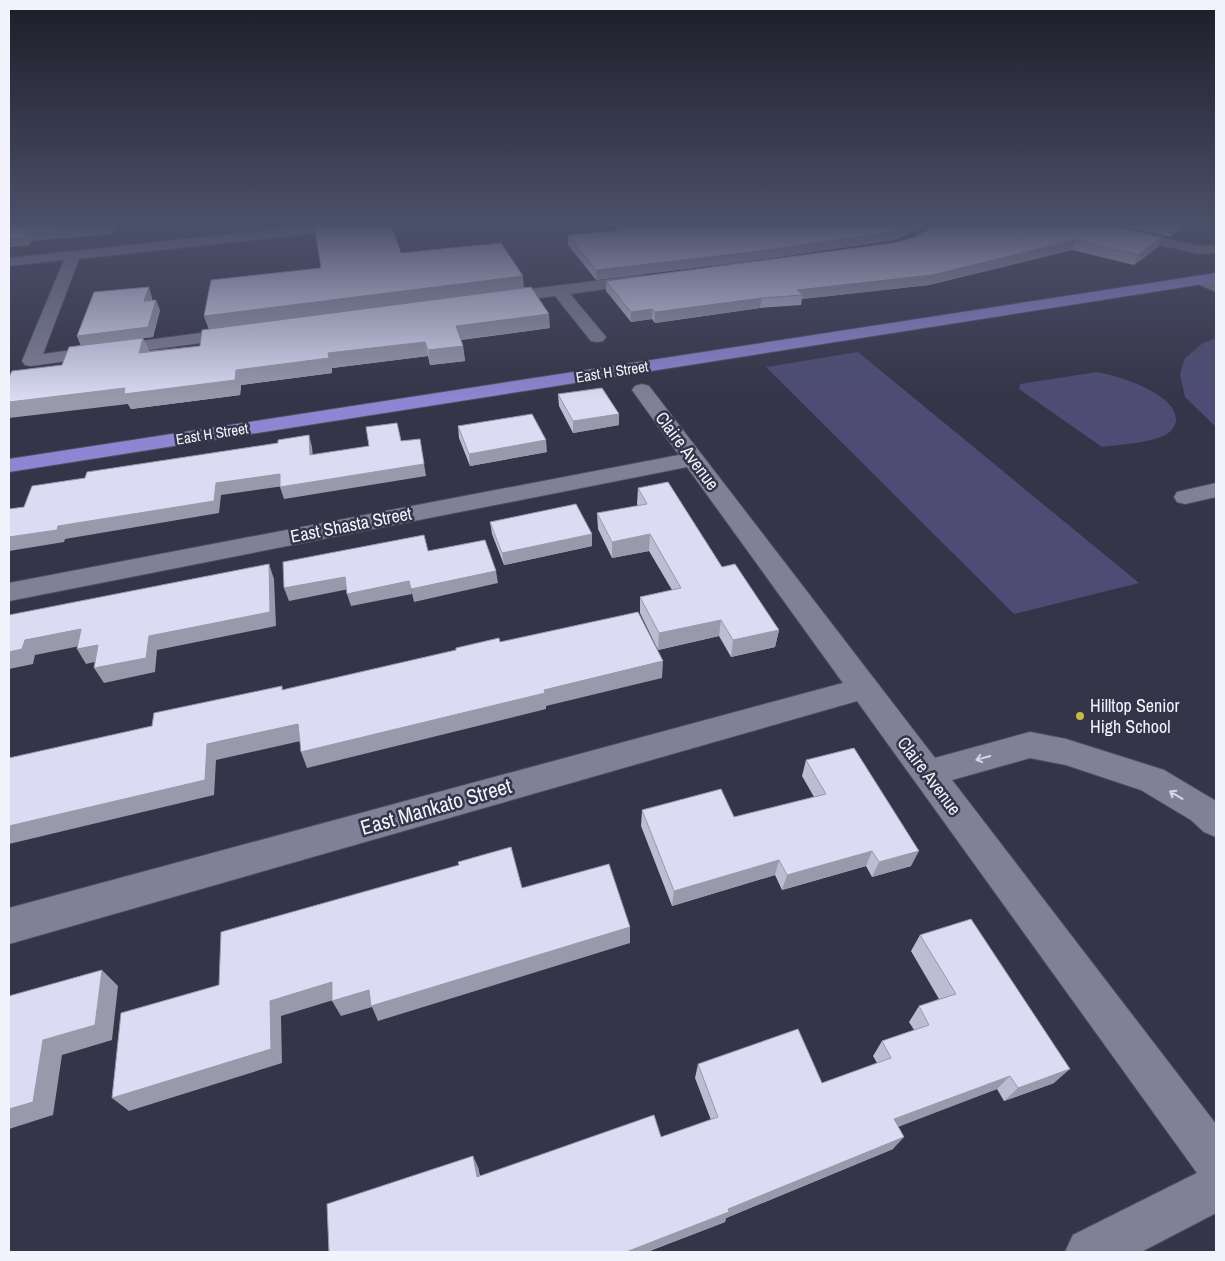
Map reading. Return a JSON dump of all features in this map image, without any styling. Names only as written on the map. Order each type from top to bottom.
[{"type":"main road","name":"East H Street","points":[[9,466],[1205,282]]},
{"type":"street","points":[[62,282],[30,361],[256,331]]},
{"type":"street","points":[[485,300],[627,282]]},
{"type":"street","points":[[559,291],[597,338]]},
{"type":"street","name":"Claire Avenue","points":[[642,390],[1216,1161]]},
{"type":"street","name":"East Shasta Street","points":[[9,592],[693,459]]},
{"type":"street","points":[[1185,497],[1216,490]]},
{"type":"street","name":"East Mankato Street","points":[[9,926],[864,688]]},
{"type":"street","points":[[927,774],[1030,745],[1066,752],[1152,780],[1203,810],[1216,822]]},
{"type":"street","points":[[1090,1252],[1216,1188]]},
{"type":"shaded area","points":[[1216,338],[1216,427],[1185,397],[1180,374],[1185,358],[1203,343]]},
{"type":"shaded area","points":[[858,352],[1139,583],[1014,614],[766,367]]},
{"type":"shaded area","points":[[1097,372],[1118,377],[1156,394],[1166,401],[1173,410],[1176,419],[1175,425],[1163,436],[1148,441],[1102,447],[1019,389],[1020,384]]},
{"type":"building","points":[[211,282],[476,282],[204,316]]},
{"type":"building","points":[[607,282],[870,282],[797,290],[803,295],[762,298],[655,312],[652,309],[631,312]]},
{"type":"building","points":[[149,287],[144,301],[156,300],[148,327],[77,336],[94,292]]},
{"type":"building","points":[[531,287],[549,314],[456,326],[463,346],[428,350],[425,342],[328,353],[329,358],[236,370],[235,380],[124,394],[125,388],[9,402],[9,377],[12,371],[62,365],[69,347],[143,338],[139,353],[200,346],[202,330]]},
{"type":"building","points":[[602,388],[619,414],[573,421],[558,394]]},
{"type":"building","points":[[532,414],[546,440],[469,454],[458,426]]},
{"type":"building","points":[[397,423],[401,441],[420,439],[424,464],[280,487],[280,474],[216,483],[214,501],[58,526],[57,530],[9,537],[9,509],[24,507],[32,486],[85,478],[87,472],[278,443],[278,440],[309,435],[310,455],[369,446],[366,427]]},
{"type":"building","points":[[668,482],[722,567],[735,564],[779,630],[733,640],[721,620],[659,633],[640,597],[681,588],[650,534],[612,542],[597,513],[647,504],[638,488]]},
{"type":"building","points":[[576,504],[592,534],[502,553],[490,522]]},
{"type":"building","points":[[424,535],[428,551],[485,540],[496,571],[411,589],[409,581],[347,594],[345,577],[284,588],[283,562]]},
{"type":"building","points":[[269,564],[270,612],[149,636],[146,658],[94,668],[98,645],[77,649],[81,629],[25,640],[22,649],[9,652],[9,615]]},
{"type":"building","points":[[638,612],[663,661],[544,690],[545,693],[301,752],[298,724],[207,744],[205,780],[9,826],[9,758],[152,726],[154,713],[282,686],[282,690],[456,650],[456,648],[499,638],[500,642]]},
{"type":"building","points":[[854,748],[919,851],[879,862],[872,851],[787,875],[779,860],[674,891],[642,810],[721,789],[734,817],[826,794],[806,760]]},
{"type":"building","points":[[511,847],[522,888],[609,864],[630,927],[371,1006],[369,990],[332,1001],[332,982],[270,1001],[271,1049],[112,1098],[121,1013],[219,985],[221,932],[459,865],[458,862]]},
{"type":"building","points":[[971,919],[1070,1069],[1018,1088],[1010,1076],[894,1119],[904,1137],[728,1209],[729,1212],[626,1252],[329,1252],[327,1204],[473,1156],[477,1177],[654,1115],[661,1137],[718,1117],[698,1064],[798,1029],[822,1083],[891,1058],[882,1041],[929,1025],[919,1006],[956,994],[920,935]]},
{"type":"building","points":[[102,970],[95,1025],[43,1040],[33,1102],[9,1109],[9,996]]},
{"type":"place","name":"Hilltop Senior High School","points":[[1080,716]]}]
